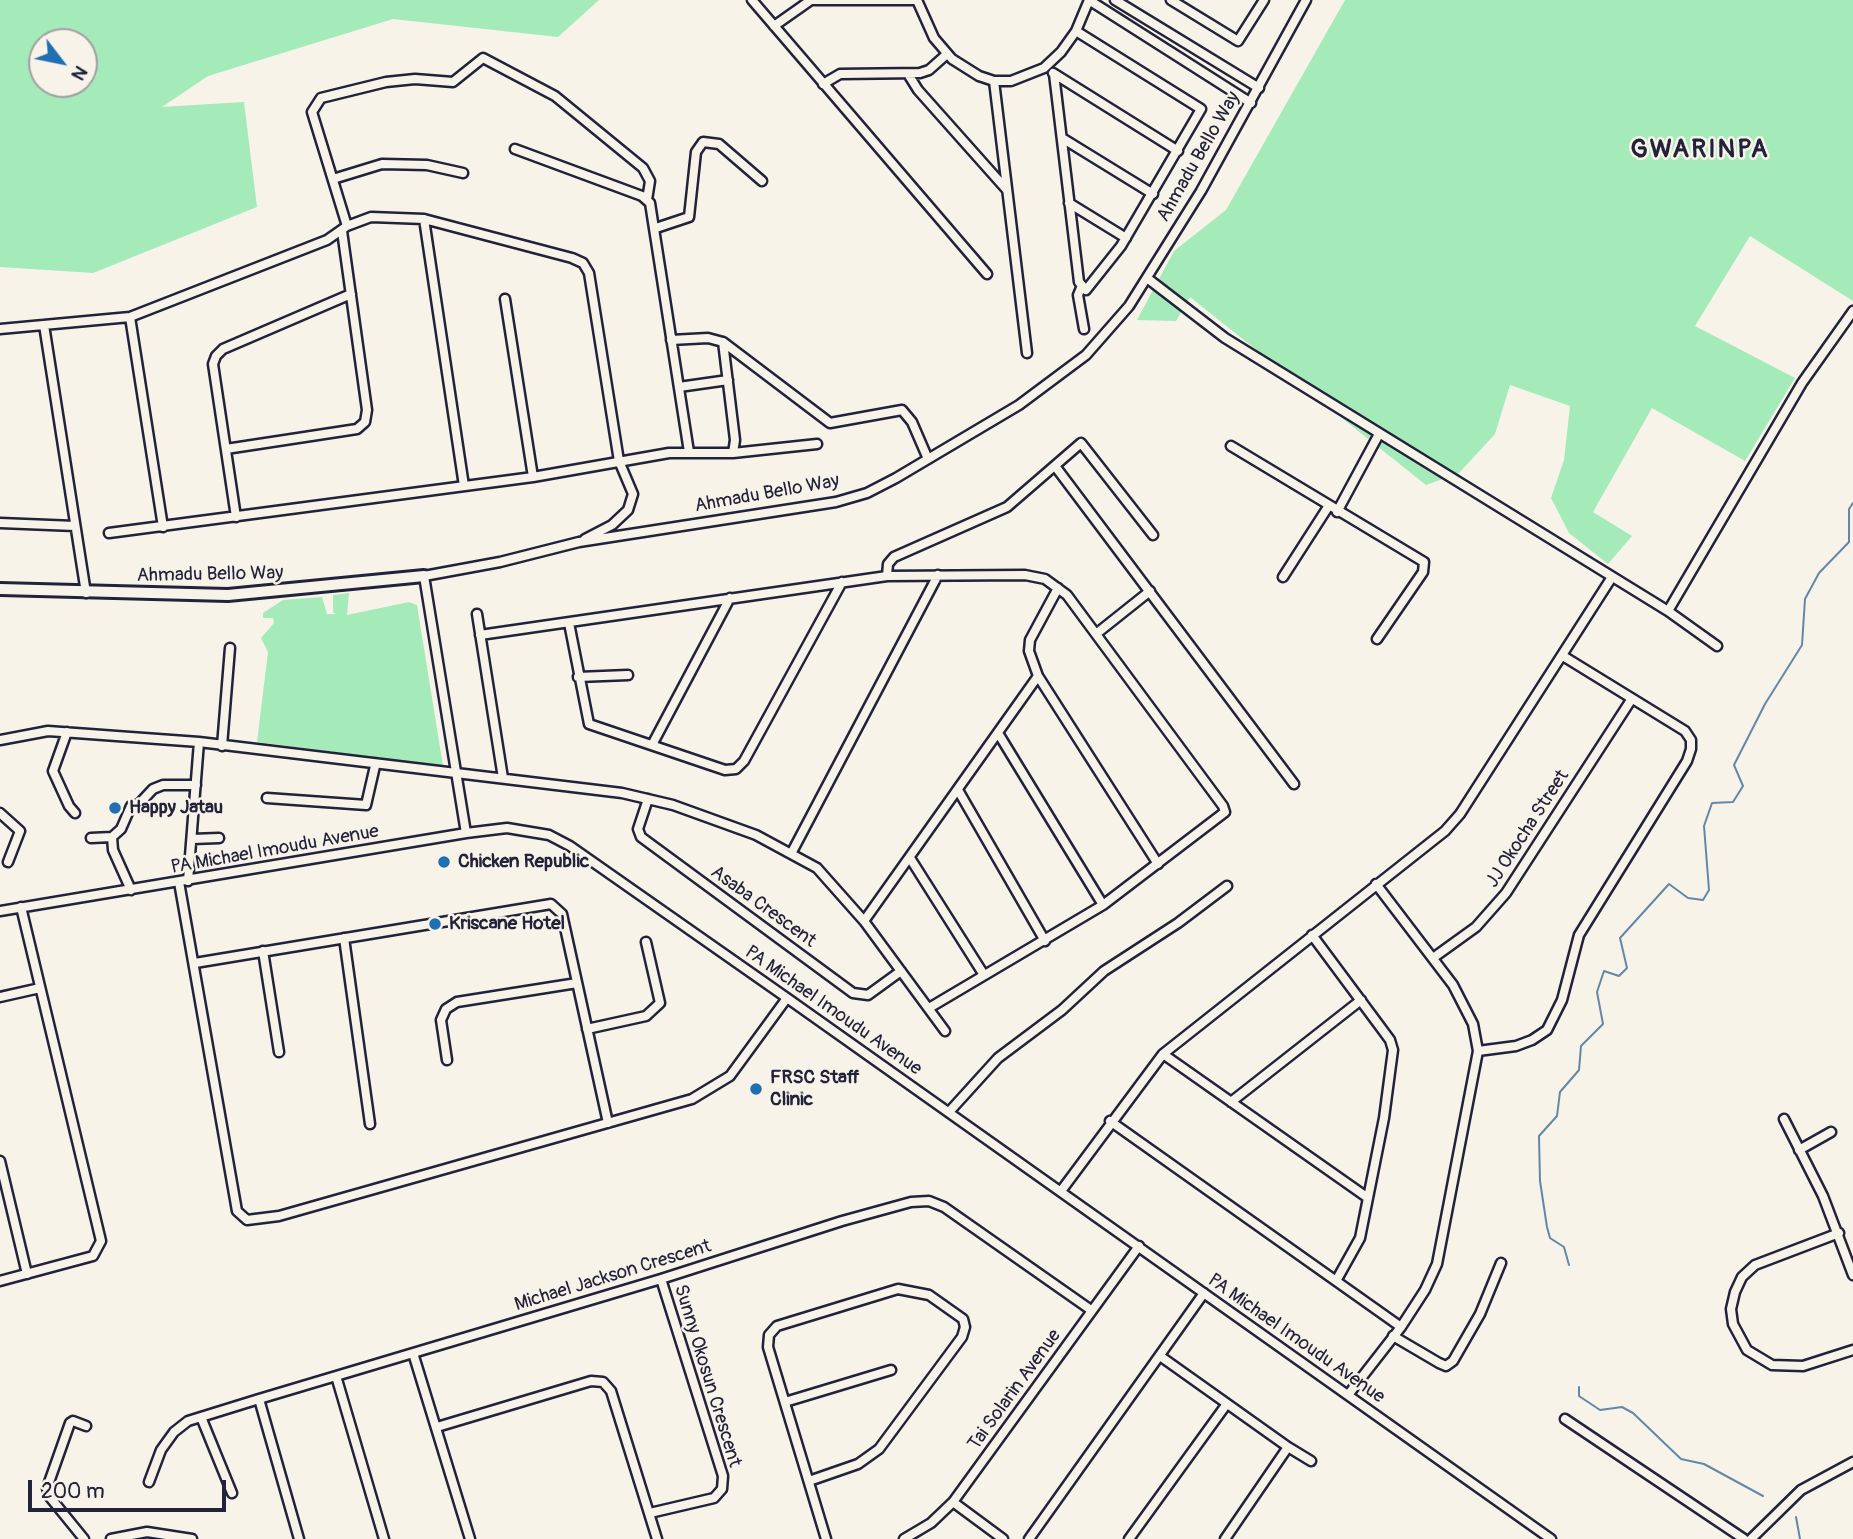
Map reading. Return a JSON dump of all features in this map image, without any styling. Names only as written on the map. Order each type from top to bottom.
[{"type":"main road","name":"Ahmadu Bello Way","points":[[0,589],[240,595],[424,576]]},
{"type":"street","points":[[752,0],[822,85],[987,274]]},
{"type":"street","points":[[774,26],[811,0],[918,0],[934,38],[947,54],[964,68],[994,81],[1011,81],[1044,68],[1076,31],[1089,0],[1251,103]]},
{"type":"street","points":[[1115,0],[1259,88]]},
{"type":"street","points":[[1174,1],[1238,40],[1264,0]]},
{"type":"street","name":"Ahmadu Bello Way","points":[[424,576],[500,562],[579,542],[836,502],[867,493],[1019,405],[1086,355],[1129,306],[1251,103],[1306,0]]},
{"type":"street","points":[[1076,31],[1198,106],[1199,115],[1126,238],[1091,287],[1082,288]]},
{"type":"street","points":[[822,85],[840,74],[908,74],[929,70],[947,54]]},
{"type":"street","points":[[226,449],[357,429],[365,422],[368,410],[344,229],[333,179],[312,112],[321,99],[386,82],[415,79],[437,83],[453,82],[483,58],[555,96],[643,168],[650,181],[647,200]]},
{"type":"street","points":[[1044,68],[1178,151]]},
{"type":"street","points":[[1227,87],[1235,73]]},
{"type":"street","points":[[908,74],[918,90],[1007,190]]},
{"type":"street","points":[[1054,74],[1082,288],[1078,295],[1084,329]]},
{"type":"street","points":[[994,81],[1027,353]]},
{"type":"street","points":[[1062,138],[1153,194]]},
{"type":"street","points":[[656,228],[689,217],[696,152],[703,142],[719,144],[762,181]]},
{"type":"street","points":[[514,149],[647,200],[652,208],[689,452]]},
{"type":"street","points":[[333,179],[382,164],[427,165],[463,173]]},
{"type":"street","points":[[1069,203],[1126,238]]},
{"type":"street","points":[[0,329],[130,317],[327,240],[371,217],[424,219],[583,263],[589,273],[619,461],[628,477],[632,502],[612,525],[579,542]]},
{"type":"street","points":[[424,219],[464,486]]},
{"type":"street","points":[[1147,278],[1225,338],[1668,611],[1717,646]]},
{"type":"street","points":[[236,517],[213,364],[216,356],[223,349],[351,294]]},
{"type":"street","points":[[505,299],[533,477]]},
{"type":"street","points":[[1668,611],[1802,383],[1853,311]]},
{"type":"street","points":[[130,317],[163,527]]},
{"type":"street","points":[[44,325],[86,593]]},
{"type":"street","points":[[671,340],[708,338],[723,342],[819,418],[831,423],[902,410],[912,422],[928,459]]},
{"type":"street","points":[[723,342],[735,440],[733,453]]},
{"type":"street","points":[[679,387],[728,380]]},
{"type":"street","points":[[1337,512],[1379,434]]},
{"type":"street","points":[[108,533],[533,477],[619,461],[689,452],[733,453],[817,443]]},
{"type":"street","points":[[887,576],[888,564],[894,557],[1007,507],[1075,445],[1081,443],[1153,535]]},
{"type":"street","points":[[1231,446],[1328,507],[1424,562],[1423,572],[1377,639]]},
{"type":"street","points":[[1055,466],[1294,785]]},
{"type":"street","points":[[1283,577],[1328,507]]},
{"type":"street","points":[[0,523],[75,526]]},
{"type":"street","points":[[792,852],[938,575]]},
{"type":"street","points":[[480,635],[887,576],[1025,575],[1045,579],[1058,588],[1096,634],[1225,812],[1221,818],[1102,905],[929,1008]]},
{"type":"street","points":[[424,576],[466,833]]},
{"type":"street","points":[[1061,1191],[1110,1121],[1163,1054],[1445,831],[1460,814],[1612,577]]},
{"type":"street","points":[[569,622],[589,724],[725,770],[736,769],[744,761],[842,582]]},
{"type":"street","points":[[1058,588],[1030,640],[1031,660],[1038,676],[1158,864]]},
{"type":"street","points":[[1096,634],[1150,591]]},
{"type":"street","points":[[652,745],[730,598]]},
{"type":"street","points":[[477,614],[503,778]]},
{"type":"street","points":[[222,746],[230,648]]},
{"type":"street","points":[[1478,1051],[1516,1046],[1547,1030],[1562,1000],[1579,935],[1688,761],[1691,740],[1685,732],[1563,656]]},
{"type":"street","points":[[578,677],[628,675]]},
{"type":"street","points":[[864,920],[1038,676]]},
{"type":"street","name":"JJ Okocha Street","points":[[1433,958],[1476,927],[1506,893],[1631,700]]},
{"type":"street","points":[[0,740],[48,731],[199,742],[375,766],[503,778],[648,799],[710,817],[792,852],[817,868],[864,920],[945,1031]]},
{"type":"street","points":[[67,732],[53,771],[75,813]]},
{"type":"street","points":[[998,733],[1102,905]]},
{"type":"street","points":[[199,742],[192,839],[184,881],[195,963],[237,1211],[247,1220],[279,1216],[692,1099],[730,1076],[749,1054],[787,998]]},
{"type":"street","points":[[267,798],[366,804],[375,766]]},
{"type":"street","points":[[91,838],[113,836],[121,829],[131,806],[139,804],[153,789],[163,785],[196,786]]},
{"type":"street","points":[[958,790],[1045,940]]},
{"type":"street","name":"Asaba Crescent","points":[[648,799],[638,829],[640,837],[853,993],[868,995],[901,971]]},
{"type":"street","points":[[0,813],[20,831],[8,862]]},
{"type":"street","name":"PA Michael Imoudu Avenue","points":[[0,911],[466,833],[507,828],[549,835],[570,846],[787,998],[1551,1539]]},
{"type":"street","points":[[113,836],[114,850],[131,890]]},
{"type":"street","points":[[192,839],[219,838]]},
{"type":"street","points":[[910,858],[984,975]]},
{"type":"street","points":[[1348,1395],[1401,1326],[1425,1290],[1437,1264],[1478,1051],[1466,1007],[1433,958],[1376,884]]},
{"type":"street","points":[[949,1112],[998,1058],[1062,1010],[1104,971],[1178,923],[1227,886]]},
{"type":"street","points":[[195,963],[551,904],[562,914],[608,1123]]},
{"type":"street","points":[[0,1281],[93,1256],[101,1241],[21,907]]},
{"type":"street","points":[[1312,935],[1390,1040],[1393,1050],[1384,1118],[1360,1238],[1336,1281]]},
{"type":"street","points":[[344,938],[370,1124]]},
{"type":"street","points":[[587,1029],[646,1016],[660,1003],[646,942]]},
{"type":"street","points":[[263,951],[279,1052]]},
{"type":"street","points":[[447,1060],[441,1020],[446,1009],[457,1002],[577,983]]},
{"type":"street","points":[[0,997],[40,988]]},
{"type":"street","points":[[1231,1102],[1361,1000]]},
{"type":"street","points":[[1163,1054],[1368,1198]]},
{"type":"street","points":[[1784,1119],[1839,1233],[1853,1275]]},
{"type":"street","points":[[1110,1121],[1401,1326]]},
{"type":"street","points":[[1799,1150],[1830,1132]]},
{"type":"street","points":[[0,1161],[27,1274]]},
{"type":"street","name":"Michael Jackson Crescent","points":[[149,1482],[161,1450],[174,1432],[201,1417],[911,1202],[929,1201],[944,1206],[1091,1310]]},
{"type":"street","points":[[1839,1233],[1755,1265],[1742,1277],[1731,1308],[1733,1324],[1747,1350],[1772,1365],[1803,1366],[1853,1350]]},
{"type":"street","name":"Tai Solarin Avenue","points":[[904,1539],[930,1523],[953,1502],[1139,1246]]},
{"type":"street","points":[[1393,1336],[1446,1366],[1453,1361],[1480,1314],[1501,1263]]},
{"type":"street","name":"Sunny Okosun Crescent","points":[[650,1513],[714,1498],[722,1489],[723,1476],[661,1279]]},
{"type":"street","points":[[809,1481],[859,1464],[879,1449],[962,1337],[965,1327],[962,1320],[929,1295],[898,1289],[777,1326],[769,1335],[768,1347],[826,1539]]},
{"type":"street","points":[[1029,1539],[1204,1293]]},
{"type":"street","points":[[413,1353],[470,1539]]},
{"type":"street","points":[[1160,1356],[1226,1405],[1311,1461]]},
{"type":"street","points":[[785,1402],[891,1370]]},
{"type":"street","points":[[336,1376],[384,1539]]},
{"type":"street","points":[[437,1427],[591,1381],[603,1382],[611,1391],[657,1539]]},
{"type":"street","points":[[259,1399],[299,1539]]},
{"type":"street","points":[[1129,1539],[1226,1405]]},
{"type":"street","points":[[201,1417],[232,1493]]},
{"type":"street","points":[[1565,1419],[1744,1539]]},
{"type":"street","points":[[84,1539],[49,1496],[47,1488],[70,1423],[73,1421],[86,1426]]},
{"type":"street","points":[[1225,1539],[1288,1447]]},
{"type":"street","points":[[1751,1539],[1801,1490],[1853,1462]]},
{"type":"street","points":[[953,1502],[1003,1539]]},
{"type":"street","points":[[111,1539],[147,1532],[192,1539]]},
{"type":"green space","points":[[0,0],[599,0],[558,37],[393,19],[208,76],[162,107],[244,102],[257,207],[93,273],[0,267]]},
{"type":"green space","points":[[1345,0],[1853,0],[1853,301],[1750,236],[1695,326],[1795,378],[1745,461],[1652,408],[1593,512],[1632,536],[1608,564],[1569,533],[1551,498],[1564,460],[1570,406],[1510,385],[1495,434],[1459,473],[1426,485],[1190,297],[1176,321],[1137,320],[1174,251],[1226,210]]},
{"type":"green space","points":[[349,593],[347,615],[409,602],[417,605],[443,766],[257,742],[268,652],[261,638],[274,623],[273,618],[263,618],[263,613],[283,600],[322,597],[327,614],[336,614],[333,612],[333,595]]},
{"type":"waterway","points":[[1569,1265],[1564,1247],[1550,1238],[1547,1227],[1540,1181],[1539,1136],[1557,1116],[1560,1092],[1579,1070],[1581,1046],[1603,1024],[1597,992],[1604,971],[1619,976],[1627,968],[1620,938],[1669,884],[1688,898],[1703,900],[1709,890],[1704,826],[1712,803],[1733,802],[1743,786],[1734,765],[1765,704],[1802,645],[1805,599],[1819,573],[1849,542],[1849,509],[1853,503]]},
{"type":"waterway","points":[[1579,1387],[1579,1396],[1600,1410],[1622,1407],[1633,1413],[1681,1459],[1704,1464],[1763,1496]]},
{"type":"waterway","points":[[1796,1517],[1800,1539]]},
{"type":"place","name":"Happy Jatau","points":[[115,808]]},
{"type":"place","name":"Chicken Republic","points":[[444,862]]},
{"type":"place","name":"Kriscane Hotel","points":[[435,924]]},
{"type":"place","name":"FRSC Staff Clinic","points":[[756,1089]]},
{"type":"district","name":"GWARINPA","points":[[1700,150]]}]
